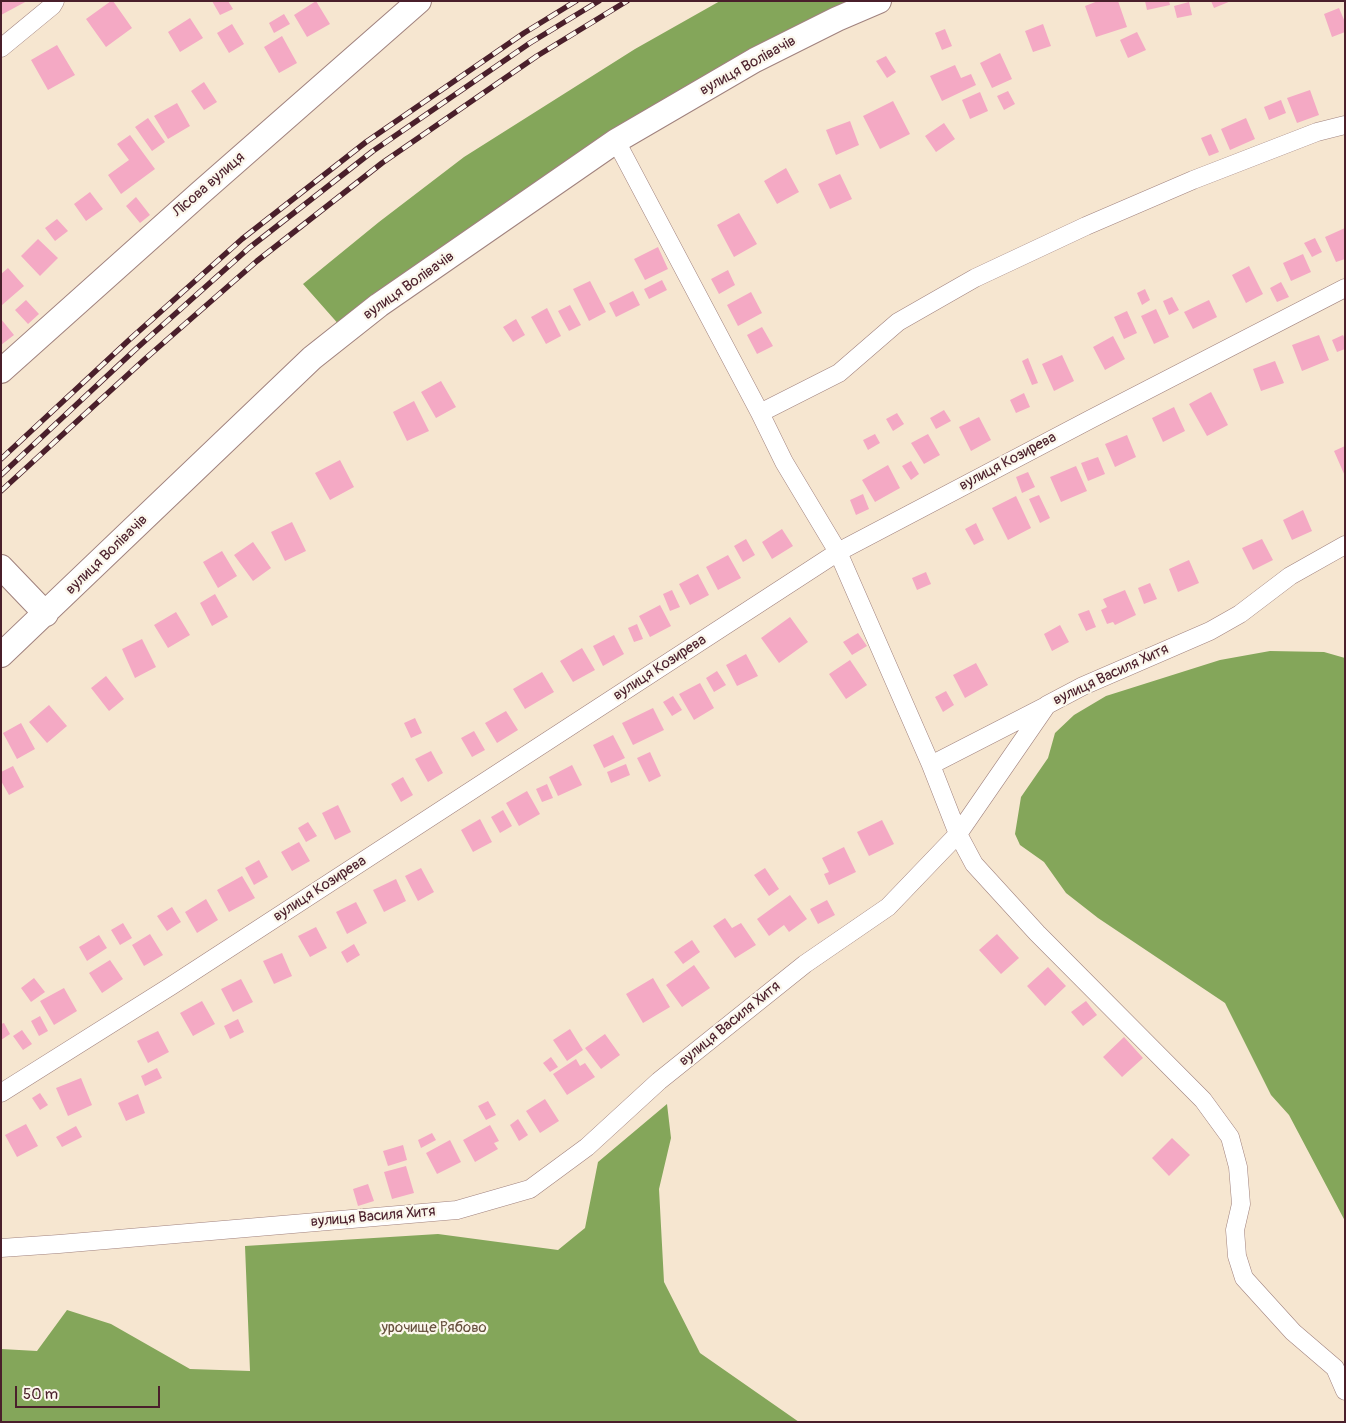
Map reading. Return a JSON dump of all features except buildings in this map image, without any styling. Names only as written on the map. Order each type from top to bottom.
[{"type":"street","points":[[1,48],[52,6],[55,1]]},
{"type":"street","name":"Лісова вулиця","points":[[1,371],[419,1]]},
{"type":"street","name":"вулиця Волівачів","points":[[1,655],[312,358],[379,305],[616,142],[755,60],[879,1]]},
{"type":"street","points":[[760,414],[839,373],[898,322],[976,278],[1086,226],[1192,180],[1317,132],[1345,125]]},
{"type":"street","points":[[616,142],[784,462],[838,552],[931,765],[958,834],[974,864],[1044,940],[1203,1100],[1230,1137],[1238,1167],[1241,1204],[1235,1230],[1237,1256],[1244,1278],[1293,1332],[1335,1368],[1345,1391]]},
{"type":"street","name":"вулиця Козирева","points":[[1,1093],[171,986],[838,552],[1345,288]]},
{"type":"street","name":"вулиця Василя Хитя","points":[[1,1248],[457,1210],[530,1189],[587,1147],[659,1081],[805,964],[888,907],[958,834],[1047,705],[1083,686],[1210,631],[1240,614],[1290,576],[1345,545]]},
{"type":"street","points":[[1,567],[46,614]]},
{"type":"street","points":[[931,765],[1047,705]]},
{"type":"green space","points":[[720,1],[869,1],[782,40],[341,327],[303,284],[379,222],[464,157],[635,49]]},
{"type":"green space","points":[[1270,651],[1324,652],[1345,658],[1345,1221],[1289,1115],[1271,1095],[1225,1003],[1098,918],[1066,893],[1044,862],[1020,845],[1015,834],[1021,797],[1048,758],[1055,733],[1074,715],[1106,696],[1220,660]]},
{"type":"green space","name":"урочище Рябово","points":[[667,1104],[671,1138],[659,1189],[664,1282],[700,1353],[799,1422],[1,1422],[1,1349],[37,1351],[67,1310],[111,1324],[190,1369],[250,1371],[245,1246],[438,1234],[558,1250],[585,1228],[598,1162]]},
{"type":"railway","points":[[1,459],[129,340],[242,239],[366,142],[524,33],[576,1]]},
{"type":"railway","points":[[1,475],[137,348],[249,248],[373,151],[530,43],[599,1]]},
{"type":"railway","points":[[1,491],[145,359],[257,261],[382,163],[537,56],[627,1]]}]
